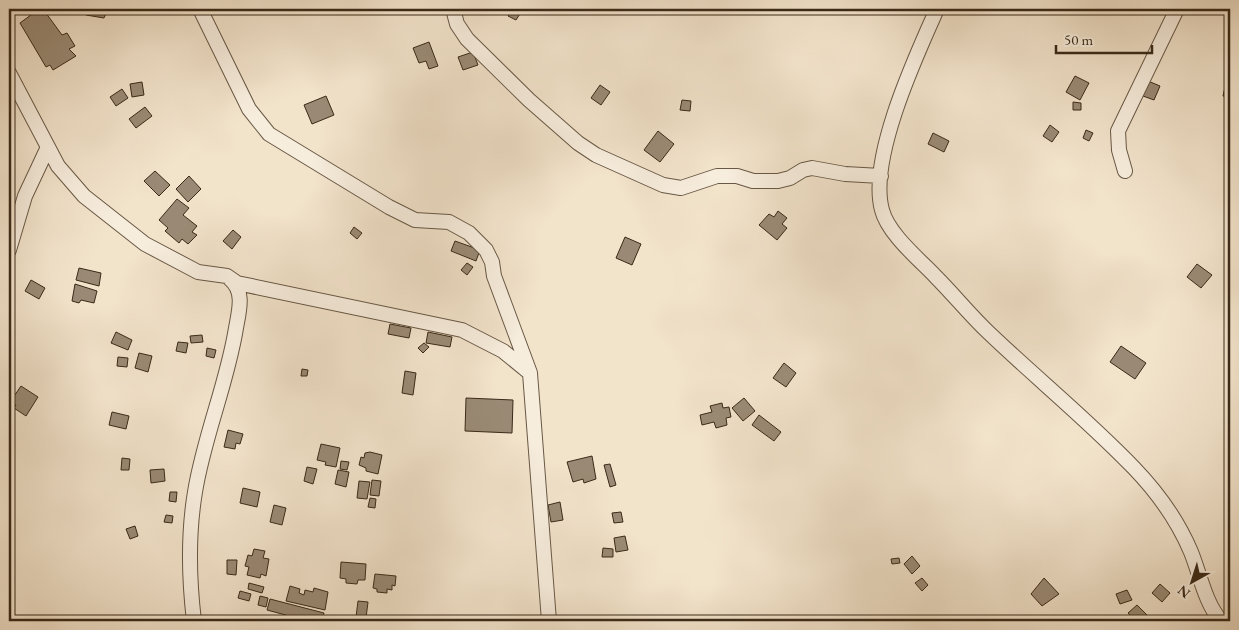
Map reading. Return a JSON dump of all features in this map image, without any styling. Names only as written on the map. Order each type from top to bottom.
[{"type":"street","points":[[200,9],[249,110],[269,134],[389,207],[415,220],[449,222],[469,233],[478,241],[492,262],[494,276],[530,373],[549,621]]},
{"type":"street","points":[[453,9],[459,27],[468,39],[557,126],[596,155],[663,186],[681,188],[707,178],[723,176],[778,181],[812,168],[844,174],[881,176]]},
{"type":"street","points":[[937,9],[893,116],[881,176],[882,211],[887,222],[904,243],[986,331],[1134,467],[1157,493],[1174,519],[1190,550],[1211,606],[1221,621]]},
{"type":"street","points":[[1125,171],[1119,150],[1118,131],[1177,9]]},
{"type":"street","points":[[9,73],[58,166],[71,182],[119,225],[145,244],[198,272],[227,276],[237,283],[462,330],[503,351],[530,373]]},
{"type":"street","points":[[9,250],[25,196],[48,146]]},
{"type":"street","points":[[194,621],[190,562],[195,491],[235,336],[240,308],[238,288],[227,276]]},
{"type":"building","points":[[39,9],[43,9],[62,35],[67,33],[75,46],[69,49],[76,56],[53,70],[50,65],[46,67],[20,23]]},
{"type":"building","points":[[86,9],[108,9],[104,18],[86,15]]},
{"type":"building","points":[[512,9],[523,9],[516,20],[508,16]]},
{"type":"building","points":[[429,42],[438,66],[429,69],[426,61],[419,63],[413,48]]},
{"type":"building","points":[[473,52],[478,65],[463,70],[458,57]]},
{"type":"building","points":[[1075,76],[1089,83],[1080,100],[1066,92]]},
{"type":"building","points":[[1148,81],[1160,86],[1154,100],[1143,96]]},
{"type":"building","points":[[142,82],[144,95],[132,97],[130,84]]},
{"type":"building","points":[[600,85],[610,92],[601,105],[591,98]]},
{"type":"building","points":[[1225,87],[1230,88],[1230,98],[1223,96]]},
{"type":"building","points":[[122,89],[128,98],[116,106],[110,97]]},
{"type":"building","points":[[326,96],[334,115],[312,124],[304,105]]},
{"type":"building","points":[[682,100],[691,101],[690,111],[680,110]]},
{"type":"building","points":[[1073,102],[1081,103],[1081,110],[1073,110]]},
{"type":"building","points":[[145,107],[152,116],[136,128],[129,119]]},
{"type":"building","points":[[1050,125],[1059,132],[1052,142],[1043,136]]},
{"type":"building","points":[[1086,130],[1093,133],[1089,141],[1083,138]]},
{"type":"building","points":[[658,131],[674,144],[660,162],[644,150]]},
{"type":"building","points":[[933,133],[949,141],[944,152],[928,144]]},
{"type":"building","points":[[155,171],[170,185],[159,196],[144,181]]},
{"type":"building","points":[[189,176],[201,189],[188,202],[176,189]]},
{"type":"building","points":[[177,199],[189,208],[183,215],[197,226],[192,232],[197,235],[188,244],[182,239],[179,243],[165,231],[168,228],[159,220]]},
{"type":"building","points":[[778,211],[787,218],[782,224],[787,228],[777,240],[759,225],[769,214],[774,217]]},
{"type":"building","points":[[354,227],[362,233],[357,239],[350,233]]},
{"type":"building","points":[[233,230],[241,237],[232,249],[223,241]]},
{"type":"building","points":[[625,237],[641,244],[632,265],[616,258]]},
{"type":"building","points":[[455,241],[480,250],[476,261],[451,251]]},
{"type":"building","points":[[467,263],[473,267],[467,275],[461,270]]},
{"type":"building","points":[[1197,264],[1212,275],[1201,288],[1187,277]]},
{"type":"building","points":[[79,268],[101,273],[99,286],[76,280]]},
{"type":"building","points":[[31,280],[45,288],[39,299],[25,291]]},
{"type":"building","points":[[75,284],[97,291],[94,303],[81,300],[79,303],[72,301]]},
{"type":"building","points":[[390,324],[411,328],[409,338],[388,334]]},
{"type":"building","points":[[116,332],[132,340],[128,350],[111,343]]},
{"type":"building","points":[[428,332],[452,337],[450,347],[426,343]]},
{"type":"building","points":[[202,335],[203,342],[191,343],[190,336]]},
{"type":"building","points":[[178,342],[188,343],[186,353],[176,351]]},
{"type":"building","points":[[424,343],[429,347],[423,353],[418,348]]},
{"type":"building","points":[[1121,346],[1146,363],[1135,379],[1110,362]]},
{"type":"building","points":[[207,348],[216,350],[214,358],[206,356]]},
{"type":"building","points":[[139,353],[152,356],[148,372],[135,368]]},
{"type":"building","points":[[118,357],[128,358],[127,367],[117,366]]},
{"type":"building","points":[[784,363],[796,373],[786,387],[773,378]]},
{"type":"building","points":[[302,369],[308,370],[307,376],[301,376]]},
{"type":"building","points":[[405,371],[416,373],[413,395],[402,393]]},
{"type":"building","points":[[21,386],[38,397],[26,416],[14,408],[16,405],[10,402]]},
{"type":"building","points":[[466,398],[513,400],[512,433],[465,431]]},
{"type":"building","points":[[744,398],[755,411],[743,421],[732,408]]},
{"type":"building","points":[[722,403],[723,408],[729,407],[731,417],[726,418],[727,425],[716,428],[714,422],[702,425],[700,415],[712,412],[710,406]]},
{"type":"building","points":[[112,412],[129,416],[126,429],[109,425]]},
{"type":"building","points":[[759,415],[781,432],[774,441],[752,425]]},
{"type":"building","points":[[228,430],[243,434],[240,444],[236,443],[235,449],[224,447]]},
{"type":"building","points":[[321,444],[340,448],[336,467],[325,465],[326,462],[317,460]]},
{"type":"building","points":[[370,452],[382,455],[378,474],[366,471],[366,468],[359,465],[361,457],[364,458],[365,453]]},
{"type":"building","points":[[592,456],[596,479],[584,483],[583,479],[573,482],[567,462]]},
{"type":"building","points":[[122,458],[130,459],[129,470],[121,470]]},
{"type":"building","points":[[341,461],[349,462],[347,470],[340,469]]},
{"type":"building","points":[[610,464],[616,485],[610,487],[604,465]]},
{"type":"building","points":[[307,467],[317,469],[313,484],[304,481]]},
{"type":"building","points":[[164,469],[165,481],[151,483],[150,470]]},
{"type":"building","points":[[338,470],[349,472],[346,487],[335,484]]},
{"type":"building","points":[[372,480],[381,481],[379,496],[370,495]]},
{"type":"building","points":[[359,481],[370,482],[367,499],[357,498]]},
{"type":"building","points":[[243,488],[260,492],[257,507],[240,503]]},
{"type":"building","points":[[170,492],[177,492],[176,502],[169,501]]},
{"type":"building","points":[[370,498],[376,499],[375,508],[368,507]]},
{"type":"building","points":[[560,502],[563,520],[551,522],[548,505]]},
{"type":"building","points":[[274,505],[286,508],[282,525],[270,522]]},
{"type":"building","points":[[621,512],[623,522],[614,523],[612,513]]},
{"type":"building","points":[[166,515],[173,516],[172,523],[164,522]]},
{"type":"building","points":[[135,526],[138,536],[130,539],[126,529]]},
{"type":"building","points":[[625,536],[628,550],[616,552],[614,538]]},
{"type":"building","points":[[603,548],[613,549],[613,557],[602,557]]},
{"type":"building","points":[[254,549],[265,551],[263,558],[269,559],[266,576],[261,574],[260,578],[247,575],[249,567],[245,566],[248,555],[252,556]]},
{"type":"building","points":[[912,556],[920,566],[912,574],[904,564]]},
{"type":"building","points":[[899,558],[900,563],[892,564],[891,559]]},
{"type":"building","points":[[227,560],[237,560],[236,575],[227,574]]},
{"type":"building","points":[[341,562],[366,564],[365,580],[358,580],[357,584],[346,583],[346,579],[340,578]]},
{"type":"building","points":[[375,574],[396,576],[395,586],[392,585],[392,590],[387,589],[387,593],[377,592],[377,589],[373,588]]},
{"type":"building","points":[[922,578],[928,585],[922,591],[915,583]]},
{"type":"building","points":[[1044,578],[1059,594],[1042,606],[1031,594]]},
{"type":"building","points":[[249,583],[264,587],[262,593],[248,589]]},
{"type":"building","points":[[1160,584],[1170,593],[1162,602],[1152,593]]},
{"type":"building","points":[[290,586],[300,589],[299,593],[304,595],[305,590],[313,592],[314,588],[328,592],[325,610],[286,601]]},
{"type":"building","points":[[1127,590],[1132,600],[1120,604],[1116,594]]},
{"type":"building","points":[[240,591],[251,594],[249,601],[238,598]]},
{"type":"building","points":[[260,596],[268,598],[266,607],[258,605]]},
{"type":"building","points":[[270,599],[324,613],[322,621],[308,621],[267,610]]},
{"type":"building","points":[[358,601],[368,602],[366,618],[356,617]]},
{"type":"building","points":[[1137,605],[1150,618],[1147,621],[1135,621],[1128,613]]},
{"type":"building","points":[[272,616],[279,617],[278,621],[271,621]]}]
